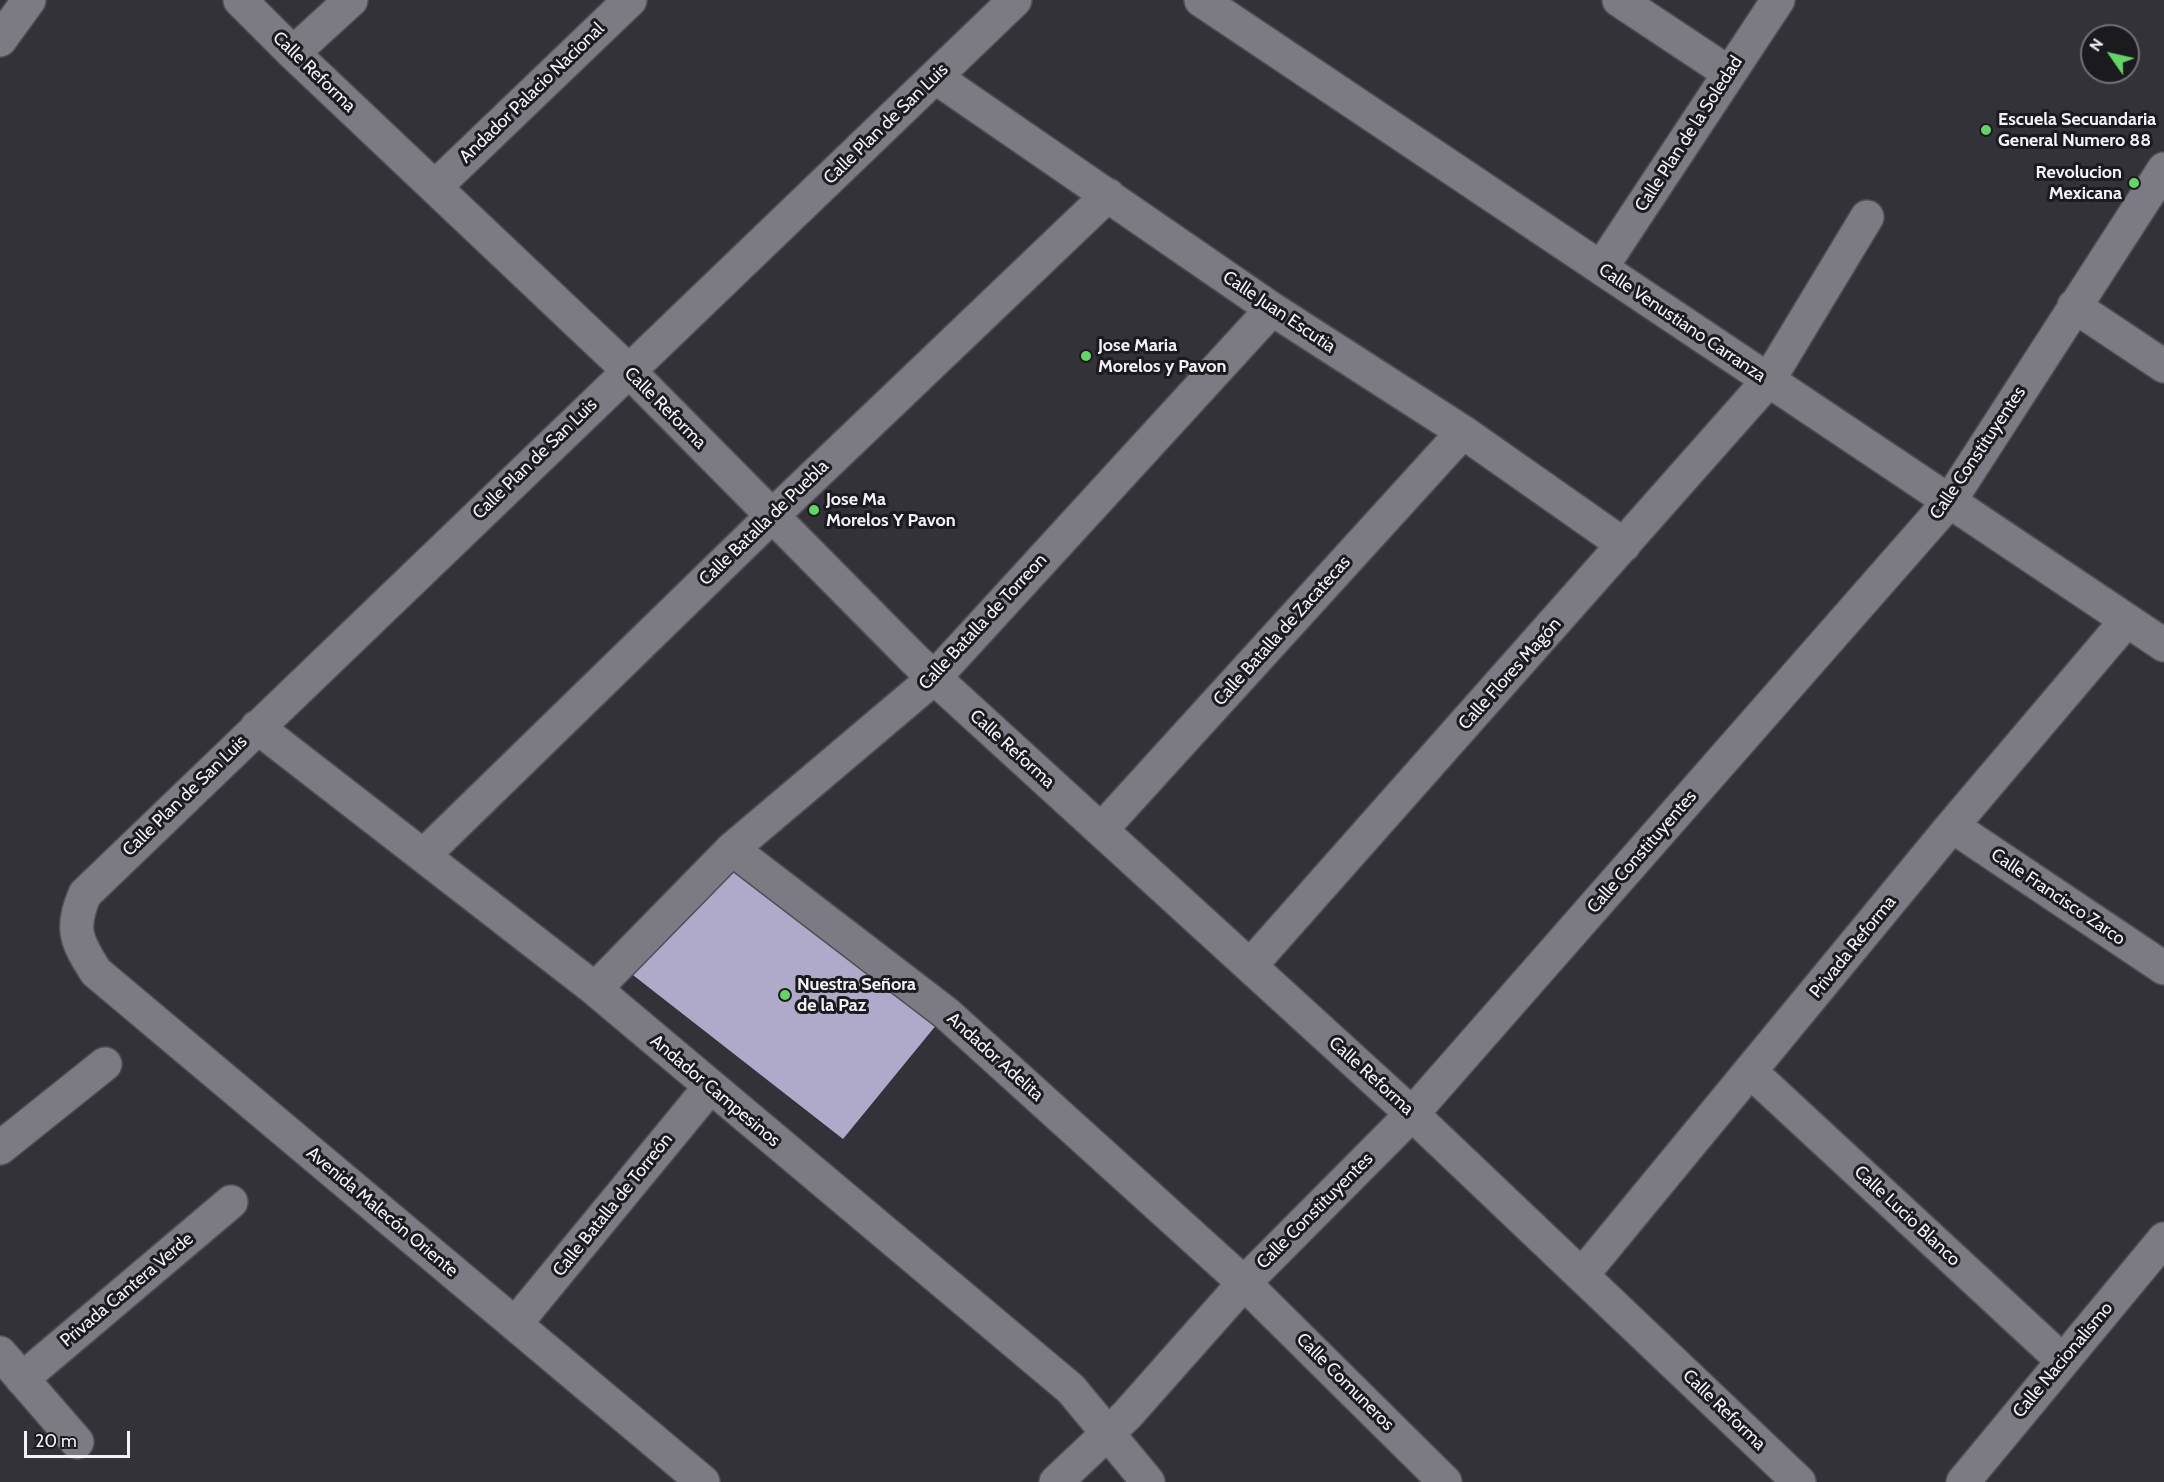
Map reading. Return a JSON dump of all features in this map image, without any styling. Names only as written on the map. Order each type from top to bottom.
[{"type":"street","points":[[0,40],[29,0]]},
{"type":"street","name":"Calle Reforma","points":[[240,0],[628,370],[934,678],[1412,1114],[1799,1482]]},
{"type":"street","points":[[293,53],[351,0]]},
{"type":"street","name":"Andador Palacio Nacional","points":[[435,187],[630,0]]},
{"type":"street","name":"Calle Plan de San Luis","points":[[75,931],[77,911],[85,894],[1015,0]]},
{"type":"street","name":"Calle Venustiano Carranza","points":[[1201,0],[2164,645]]},
{"type":"street","points":[[1619,0],[1729,73]]},
{"type":"street","name":"Calle Plan de la Soledad","points":[[1601,268],[1779,0]]},
{"type":"street","name":"Calle Juan Escutia","points":[[935,77],[1272,309],[1463,432],[1624,545]]},
{"type":"street","name":"Calle Constituyentes","points":[[1056,1482],[1107,1435],[1244,1282],[1412,1114],[1949,502],[2164,169]]},
{"type":"street","name":"Calle Batalla de Puebla","points":[[424,855],[772,516],[1108,195]]},
{"type":"street","name":"Calle Flores Magón","points":[[1250,966],[1768,381],[1867,217]]},
{"type":"street","points":[[2074,306],[2164,366]]},
{"type":"street","name":"Calle Batalla de Torreon","points":[[595,988],[732,849],[934,678],[1272,309]]},
{"type":"street","name":"Calle Batalla de Zacatecas","points":[[1101,830],[1463,432]]},
{"type":"street","name":"Privada Reforma","points":[[1582,1275],[1952,826],[2126,621]]},
{"type":"street","name":"Andador Campesinos","points":[[257,727],[595,988],[1071,1389],[1148,1482]]},
{"type":"street","name":"Calle Francisco Zarco","points":[[1952,826],[2164,968]]},
{"type":"street","name":"Andador Adelita","points":[[732,849],[946,1013],[1244,1282]]},
{"type":"street","name":"Avenida Malecón Oriente","points":[[75,931],[84,953],[96,972],[703,1482]]},
{"type":"street","points":[[0,1148],[105,1064]]},
{"type":"street","name":"Calle Lucio Blanco","points":[[1750,1071],[2063,1360]]},
{"type":"street","name":"Calle Batalla de Torreón","points":[[516,1323],[710,1087]]},
{"type":"street","name":"Privada Cantera Verde","points":[[22,1379],[231,1202]]},
{"type":"street","name":"Calle Nacionalismo","points":[[1963,1482],[2164,1239]]},
{"type":"street","name":"Calle Comuneros","points":[[1244,1282],[1445,1482]]},
{"type":"street","points":[[0,1353],[76,1442]]},
{"type":"building","name":"Nuestra Señora de la Paz","points":[[731,860],[942,1018],[843,1139],[629,972]]},
{"type":"place","name":"Escuela Secuandaria General Numero 88","points":[[1986,130]]},
{"type":"place","name":"Revolucion Mexicana","points":[[2134,183]]},
{"type":"place","name":"Jose Maria Morelos y Pavon","points":[[1086,356]]},
{"type":"place","name":"Jose Ma Morelos Y Pavon","points":[[814,510]]},
{"type":"place","name":"Nuestra Señora de la Paz","points":[[785,995]]}]
